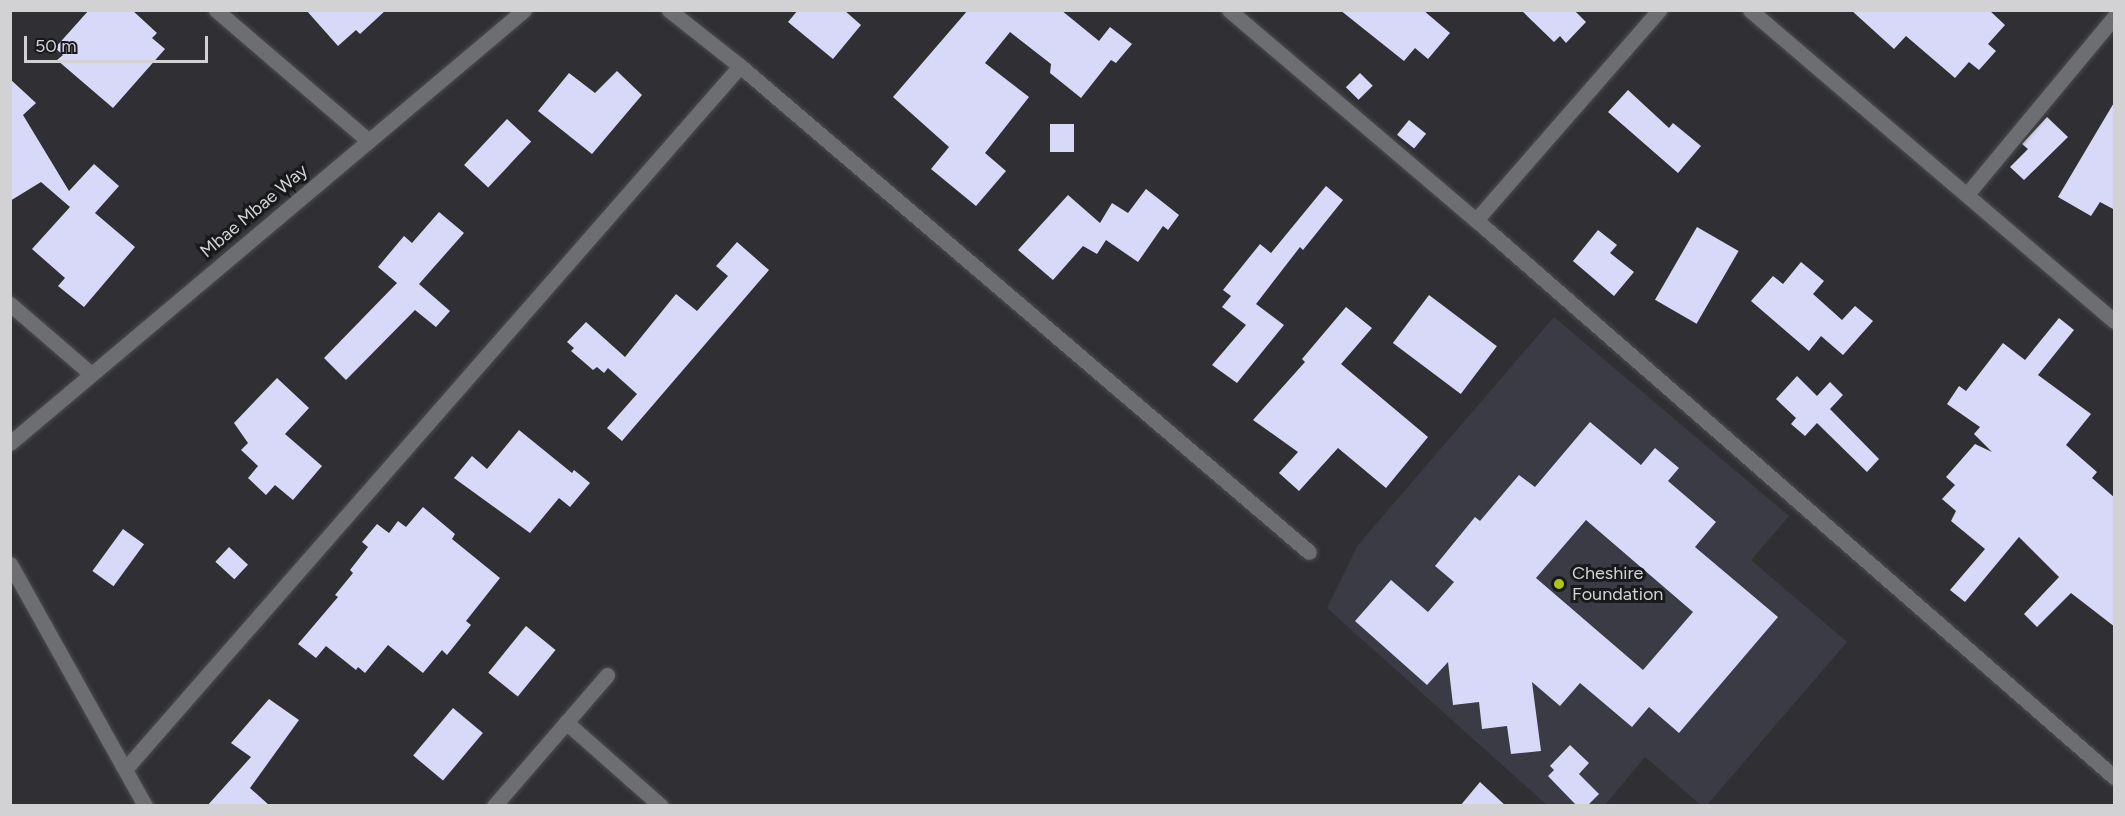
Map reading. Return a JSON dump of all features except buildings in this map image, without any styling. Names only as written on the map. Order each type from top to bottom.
[{"type":"street","points":[[216,10],[369,141]]},
{"type":"street","name":"Mbae Mbae Way","points":[[10,443],[90,373],[524,10]]},
{"type":"street","points":[[669,10],[740,66],[1309,552]]},
{"type":"street","points":[[1229,10],[1476,220],[2115,777]]},
{"type":"street","points":[[1476,220],[1659,10]]},
{"type":"street","points":[[1750,10],[2113,317]]},
{"type":"street","points":[[1968,193],[2115,16]]},
{"type":"street","points":[[127,767],[740,66]]},
{"type":"street","points":[[10,304],[90,373]]},
{"type":"street","points":[[10,564],[127,767],[145,806]]},
{"type":"street","points":[[494,806],[607,675]]},
{"type":"street","points":[[566,722],[662,806]]},
{"type":"shaded area","name":"Cheshire Foundation","points":[[1554,317],[1789,516],[1751,560],[1847,642],[1707,805],[1701,805],[1645,757],[1605,805],[1547,805],[1327,608],[1358,545]]},
{"type":"place","name":"Cheshire Foundation","points":[[1559,584]]}]
